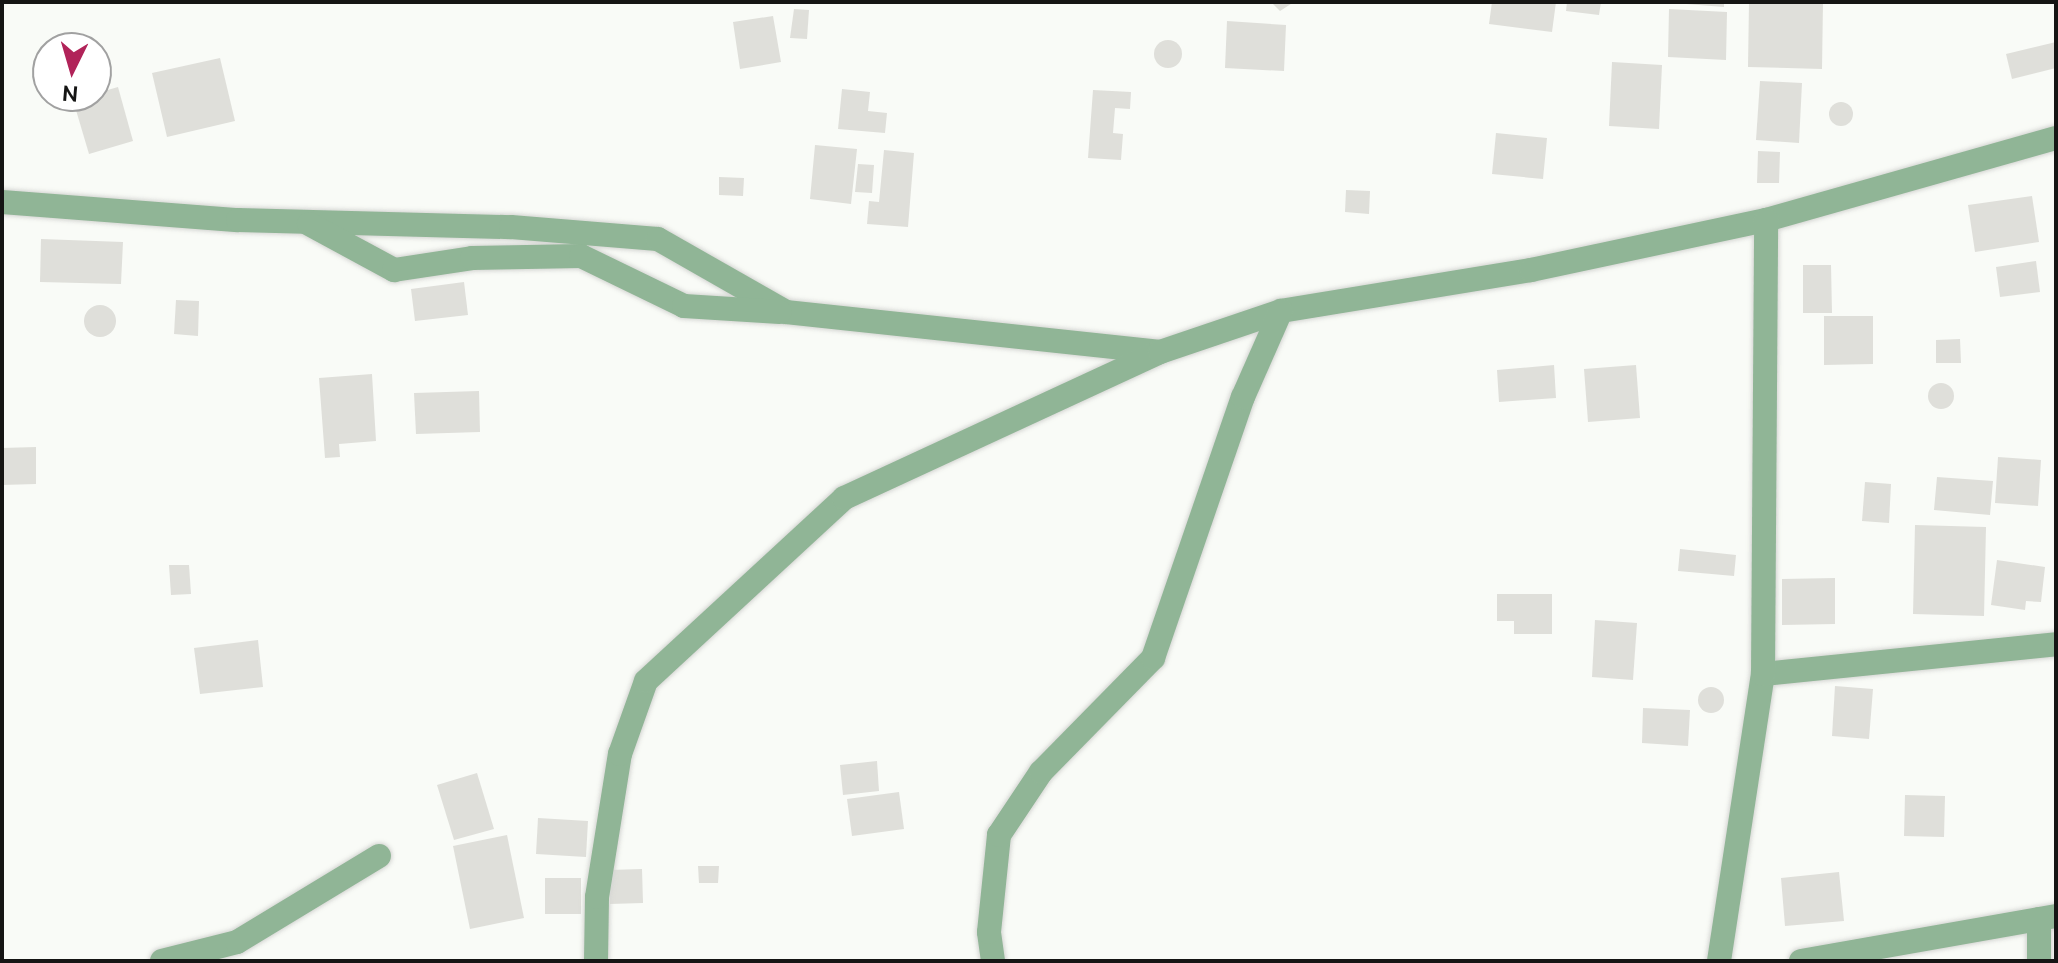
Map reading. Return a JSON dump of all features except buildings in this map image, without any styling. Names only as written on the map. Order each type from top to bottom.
[{"type":"street","points":[[596,961],[597,897],[620,754],[646,681],[844,498],[1160,352],[1281,311],[1531,270],[1766,220],[2056,138]]},
{"type":"street","points":[[2,202],[304,222],[511,227],[658,239],[786,312]]},
{"type":"street","points":[[1719,961],[1763,674],[1766,220]]},
{"type":"street","points":[[304,222],[394,270],[472,258],[581,256],[684,306],[786,312],[1160,352]]},
{"type":"street","points":[[993,961],[989,932],[999,835],[1041,772],[1153,658],[1243,397],[1281,311]]},
{"type":"street","points":[[1763,674],[2056,644]]},
{"type":"street","points":[[162,961],[237,942],[379,856]]},
{"type":"street","points":[[1801,961],[2048,918],[2039,961]]}]
